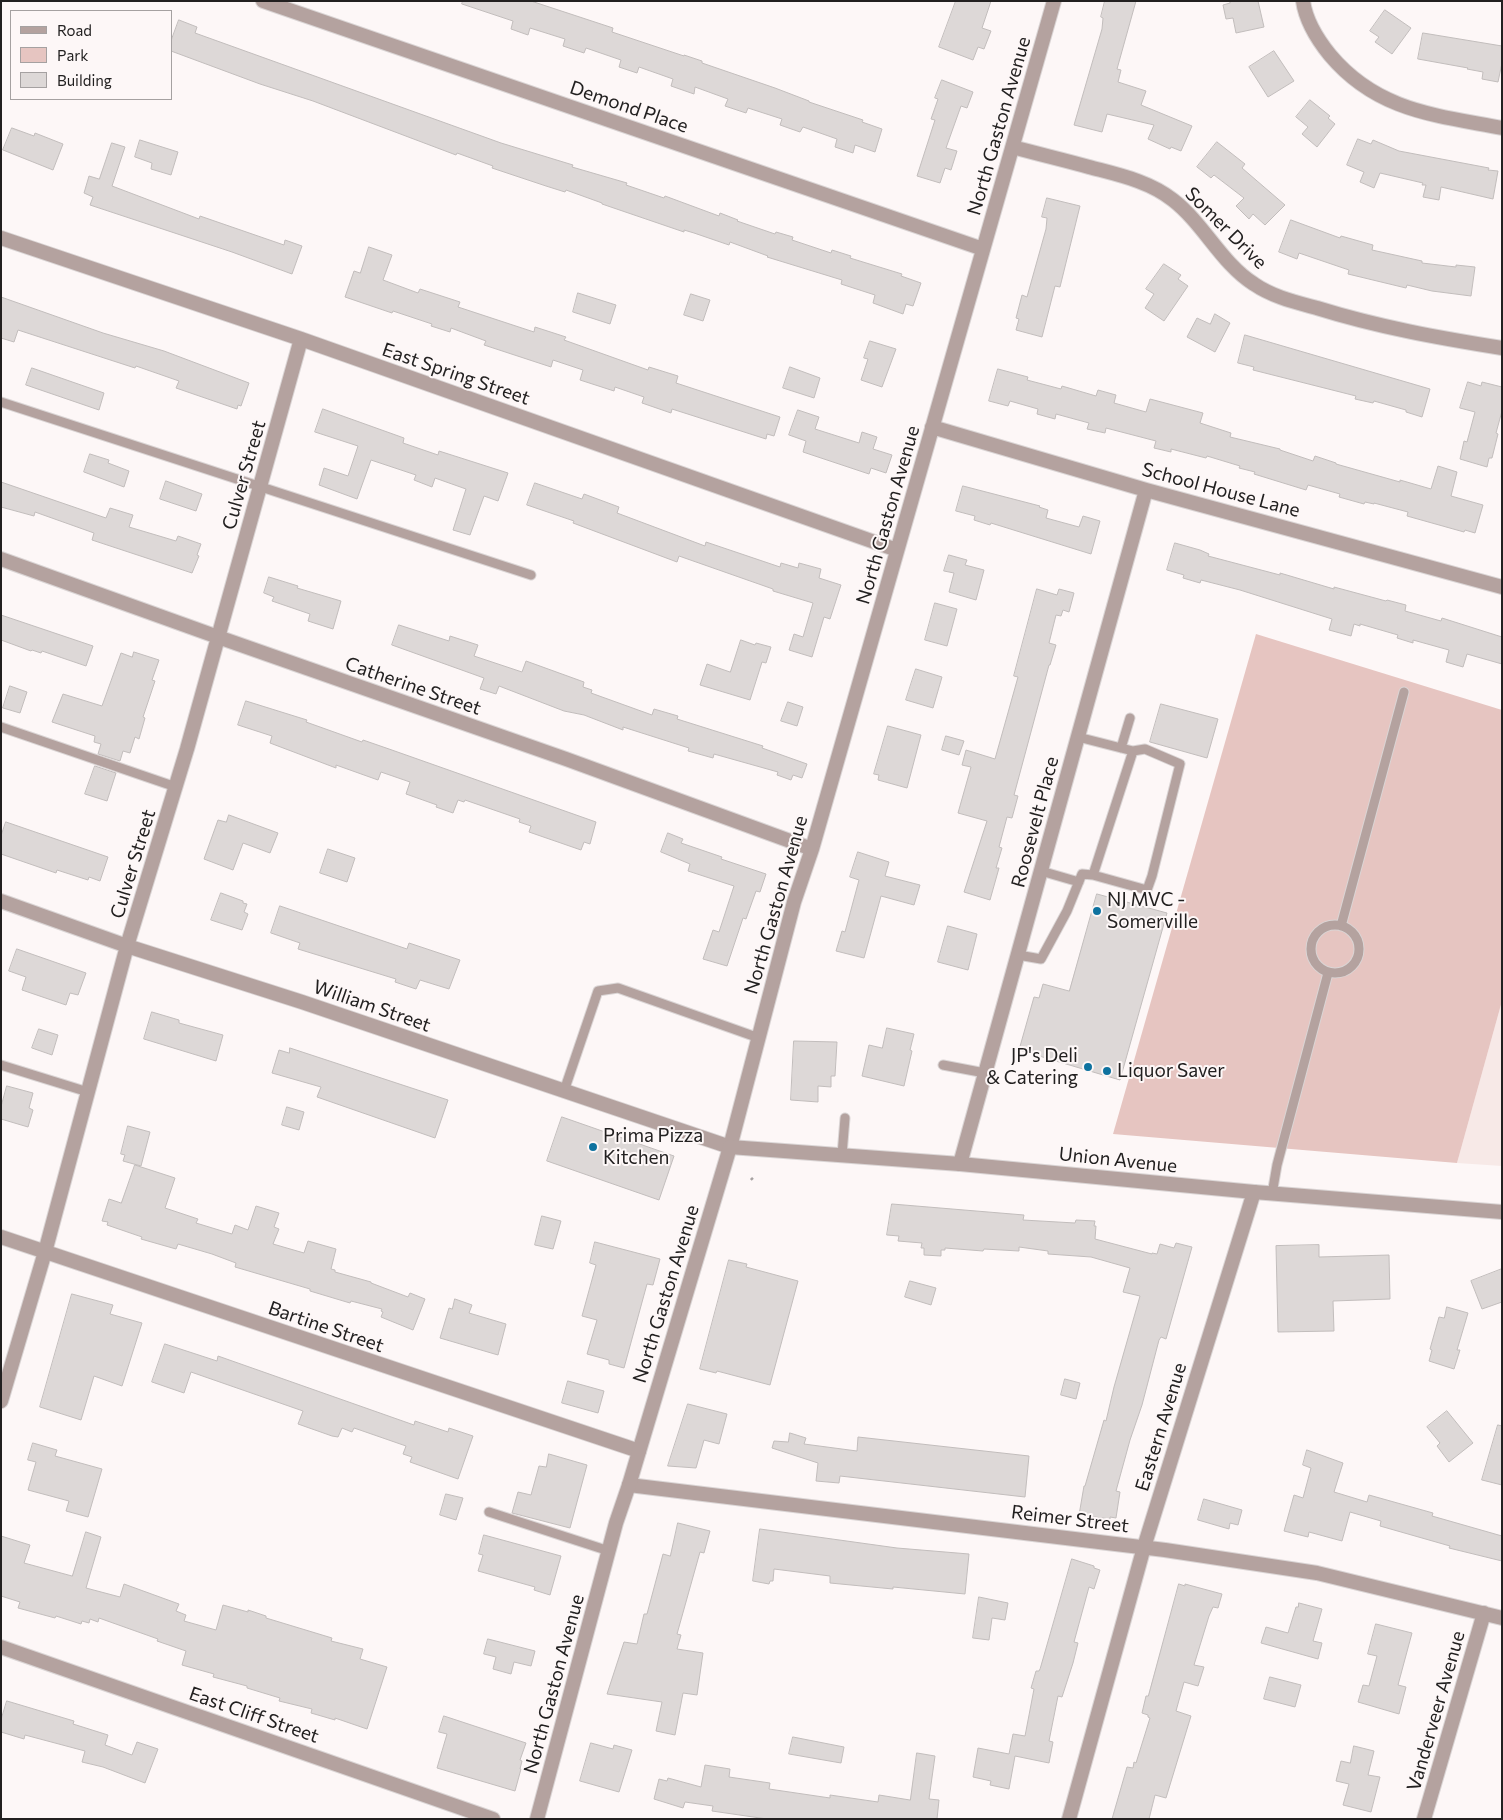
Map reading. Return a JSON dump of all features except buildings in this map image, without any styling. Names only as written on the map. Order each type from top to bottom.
[{"type":"street","name":"Demond Place","points":[[263,1],[983,249]]},
{"type":"street","name":"North Gaston Avenue","points":[[537,1819],[609,1551],[730,1147],[794,902],[812,849],[1054,1]]},
{"type":"street","points":[[1303,1],[1304,9],[1316,39],[1338,65],[1370,92],[1399,105],[1426,113],[1502,128]]},
{"type":"street","name":"Somer Drive","points":[[1012,147],[1126,177],[1152,186],[1173,200],[1189,215],[1235,270],[1254,284],[1278,297],[1358,321],[1422,335],[1502,348]]},
{"type":"street","name":"East Spring Street","points":[[1,238],[301,339],[897,550]]},
{"type":"street","name":"Culver Street","points":[[1,1401],[45,1252],[127,946],[176,788],[301,339]]},
{"type":"street","name":"School House Lane","points":[[932,427],[1146,490],[1502,586]]},
{"type":"street","name":"Roosevelt Place","points":[[960,1164],[1146,490]]},
{"type":"street","name":"Catherine Street","points":[[1,559],[218,638],[557,756],[812,849]]},
{"type":"street","name":"William Street","points":[[1,901],[127,946],[312,1005],[730,1147]]},
{"type":"street","name":"Union Avenue","points":[[730,1147],[960,1164],[1272,1194],[1502,1212]]},
{"type":"street","name":"Eastern Avenue","points":[[1069,1819],[1144,1547],[1254,1192]]},
{"type":"street","name":"Bartine Street","points":[[1,1237],[638,1451]]},
{"type":"street","name":"Reimer Street","points":[[629,1485],[1144,1547],[1317,1573],[1502,1618]]},
{"type":"street","name":"Vanderveer Avenue","points":[[1424,1819],[1484,1613]]},
{"type":"street","name":"East Cliff Street","points":[[1,1647],[493,1819]]},
{"type":"lane","points":[[1,402],[531,575]]},
{"type":"lane","points":[[1341,926],[1404,692]]},
{"type":"lane","points":[[1121,748],[1130,718]]},
{"type":"lane","points":[[1,727],[176,788]]},
{"type":"lane","points":[[1018,955],[1041,958],[1067,911],[1082,874],[1093,875],[1147,890],[1180,764],[1145,749],[1132,751],[1078,737]]},
{"type":"lane","points":[[1093,875],[1132,751]]},
{"type":"lane","points":[[1041,871],[1079,882]]},
{"type":"lane","points":[[1329,926],[1341,926],[1352,932],[1356,938],[1359,954],[1351,968],[1344,972],[1328,973],[1315,964],[1311,957],[1312,941],[1322,929],[1329,926]]},
{"type":"lane","points":[[1272,1194],[1277,1164],[1328,973]]},
{"type":"lane","points":[[564,1091],[598,991],[618,988],[758,1038]]},
{"type":"lane","points":[[1,1065],[88,1092]]},
{"type":"lane","points":[[943,1065],[985,1073]]},
{"type":"lane","points":[[842,1155],[845,1118]]},
{"type":"lane","points":[[489,1512],[609,1551]]},
{"type":"shaded area","points":[[1502,1001],[1502,1166],[1457,1163]]},
{"type":"green space","points":[[1256,634],[1502,710],[1502,1001],[1457,1163],[1113,1134]]},
{"type":"place","name":"NJ MVC - Somerville","points":[[1097,911]]},
{"type":"place","name":"JP's Deli & Catering","points":[[1088,1067]]},
{"type":"place","name":"Liquor Saver","points":[[1107,1071]]},
{"type":"place","name":"Prima Pizza Kitchen","points":[[593,1147]]}]
